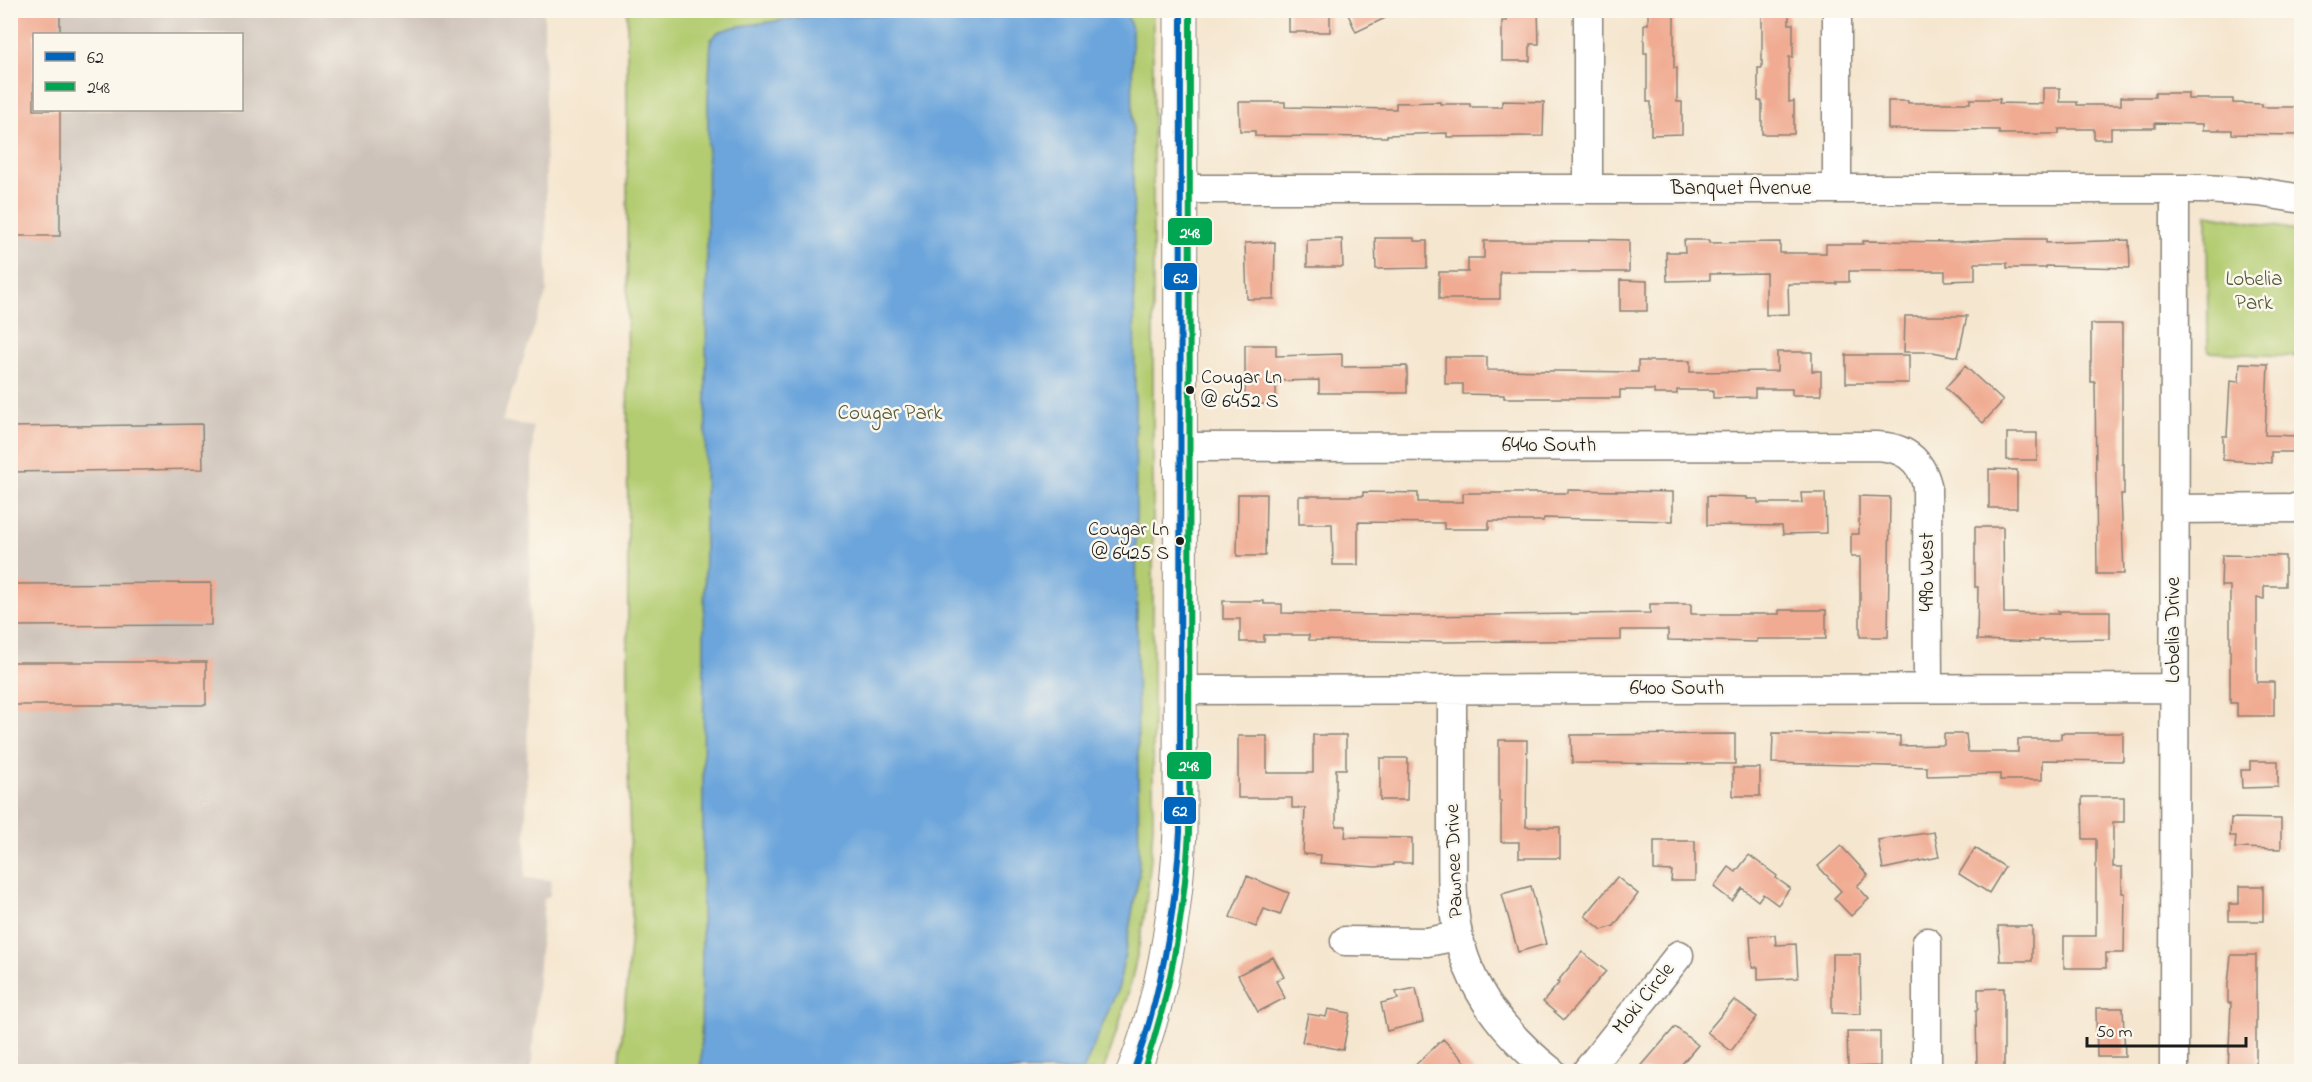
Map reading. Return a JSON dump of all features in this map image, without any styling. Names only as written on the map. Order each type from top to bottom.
[{"type":"main road","points":[[1133,1071],[1151,1021],[1161,982],[1175,907],[1180,832],[1181,10]]},
{"type":"street","points":[[1588,10],[1588,189]]},
{"type":"street","points":[[1837,10],[1838,189]]},
{"type":"street","name":"Banquet Avenue","points":[[1181,189],[2175,189],[2241,190],[2301,199]]},
{"type":"street","name":"Lobelia Drive","points":[[2174,1071],[2175,189]]},
{"type":"street","name":"6440 South","points":[[1181,447],[1876,446],[1897,448],[1915,459]]},
{"type":"street","name":"4990 West","points":[[1915,459],[1925,476],[1928,495],[1928,688]]},
{"type":"street","points":[[2175,509],[2301,508]]},
{"type":"street","name":"6400 South","points":[[1180,690],[2174,688]]},
{"type":"street","name":"Pawnee Drive","points":[[1452,689],[1453,891],[1458,936],[1473,978],[1496,1017],[1525,1050],[1552,1071]]},
{"type":"street","points":[[1345,941],[1427,942],[1458,936]]},
{"type":"street","points":[[1926,942],[1927,1071]]},
{"type":"street","name":"Moki Circle","points":[[1586,1071],[1679,955]]},
{"type":"shaded area","points":[[10,11],[544,11],[547,291],[502,421],[533,427],[525,878],[551,880],[550,895],[544,899],[531,1071],[11,1071]]},
{"type":"green space","name":"Cougar Park","points":[[627,11],[1153,11],[1153,825],[1148,889],[1138,950],[1123,1010],[1103,1071],[619,1072],[632,920],[628,766]]},
{"type":"green space","name":"Lobelia Park","points":[[2207,214],[2301,231],[2301,357],[2208,352]]},
{"type":"water","name":"Cougar Park","points":[[1127,14],[1132,29],[1139,875],[1119,986],[1083,1071],[701,1071],[708,98],[711,39],[718,32],[734,27],[818,15]]},
{"type":"building","points":[[10,10],[60,10],[60,33],[33,33],[33,111],[60,111],[60,236],[10,236]]},
{"type":"building","points":[[1289,10],[1330,10],[1330,32],[1289,32]]},
{"type":"building","points":[[1346,10],[1402,10],[1356,32]]},
{"type":"building","points":[[1507,10],[1538,10],[1539,44],[1530,44],[1530,61],[1502,61],[1502,21],[1507,21]]},
{"type":"building","points":[[1648,10],[1674,10],[1674,68],[1677,68],[1677,102],[1682,102],[1682,134],[1651,135],[1651,102],[1647,102],[1647,53],[1644,53],[1644,24],[1648,24]]},
{"type":"building","points":[[1762,10],[1789,10],[1789,24],[1793,24],[1793,57],[1789,57],[1789,102],[1794,101],[1794,134],[1762,134],[1762,101],[1758,101],[1758,68],[1762,68]]},
{"type":"building","points":[[2043,88],[2060,88],[2060,102],[2077,102],[2077,105],[2121,105],[2121,97],[2155,97],[2155,93],[2188,93],[2188,99],[2233,99],[2233,103],[2262,104],[2262,107],[2301,107],[2301,135],[2232,134],[2232,130],[2203,130],[2203,124],[2155,123],[2155,128],[2111,128],[2111,139],[2094,139],[2094,129],[2059,129],[2059,134],[1999,134],[1999,130],[1888,129],[1888,101],[1970,103],[1970,99],[2000,99],[1999,103],[2043,104]]},
{"type":"building","points":[[1502,101],[1544,102],[1543,136],[1447,137],[1447,133],[1387,135],[1387,137],[1255,136],[1255,131],[1240,131],[1239,102],[1285,102],[1285,107],[1396,109],[1396,103],[1440,102],[1440,104],[1470,104],[1470,107],[1502,107]]},
{"type":"building","points":[[1375,238],[1414,238],[1414,241],[1427,241],[1427,268],[1376,269]]},
{"type":"building","points":[[1342,239],[1343,267],[1307,267],[1307,240]]},
{"type":"building","points":[[1589,239],[1629,240],[1629,272],[1500,272],[1500,299],[1439,299],[1439,272],[1468,272],[1468,258],[1484,258],[1484,241],[1589,241]]},
{"type":"building","points":[[2046,239],[2046,243],[2129,240],[2130,268],[2046,266],[2046,268],[2007,268],[2007,263],[1975,263],[1975,280],[1945,281],[1945,271],[1849,271],[1849,282],[1788,284],[1789,314],[1766,315],[1766,273],[1710,274],[1710,280],[1667,281],[1666,252],[1685,252],[1684,240],[1709,240],[1709,243],[1780,242],[1780,253],[1826,253],[1826,244],[1863,244],[1863,241],[1961,242]]},
{"type":"building","points":[[1275,242],[1274,299],[1247,299],[1245,243]]},
{"type":"building","points":[[1620,280],[1647,281],[1647,311],[1620,311]]},
{"type":"building","points":[[1905,316],[1967,316],[1958,357],[1933,352],[1904,352]]},
{"type":"building","points":[[2091,324],[2122,324],[2124,494],[2121,494],[2124,574],[2097,574],[2095,382],[2091,382]]},
{"type":"building","points":[[1245,345],[1276,345],[1276,356],[1342,354],[1342,367],[1407,366],[1407,393],[1319,393],[1319,380],[1276,381],[1276,404],[1245,404]]},
{"type":"building","points":[[1777,352],[1812,352],[1812,371],[1821,371],[1821,395],[1792,395],[1792,389],[1755,389],[1755,397],[1713,398],[1713,390],[1677,390],[1677,394],[1654,394],[1654,390],[1620,390],[1620,398],[1504,398],[1504,395],[1463,394],[1463,384],[1445,384],[1445,357],[1487,357],[1487,370],[1638,372],[1638,361],[1690,361],[1690,372],[1777,371]]},
{"type":"building","points":[[1846,355],[1909,355],[1909,383],[1846,383]]},
{"type":"building","points":[[2240,363],[2268,364],[2265,435],[2301,436],[2301,452],[2271,452],[2271,463],[2223,460],[2223,436],[2227,436],[2230,381],[2239,382]]},
{"type":"building","points":[[1965,366],[2003,401],[1983,423],[1945,388]]},
{"type":"building","points":[[202,424],[203,469],[10,472],[10,427]]},
{"type":"building","points":[[2007,433],[2037,433],[2037,460],[2007,460]]},
{"type":"building","points":[[1989,469],[2017,470],[2017,508],[1989,508]]},
{"type":"building","points":[[1568,490],[1673,492],[1673,521],[1544,518],[1543,521],[1489,521],[1489,529],[1444,529],[1444,523],[1358,522],[1358,565],[1333,565],[1332,524],[1299,524],[1299,496],[1363,496],[1363,492],[1418,493],[1418,502],[1463,502],[1463,493],[1568,493]]},
{"type":"building","points":[[1801,493],[1825,493],[1826,533],[1783,534],[1782,526],[1707,525],[1707,496],[1747,497],[1747,499],[1758,499],[1758,503],[1802,503]]},
{"type":"building","points":[[1238,494],[1266,494],[1265,556],[1237,556]]},
{"type":"building","points":[[1859,496],[1890,497],[1888,637],[1860,637],[1860,557],[1851,557],[1851,534],[1859,534]]},
{"type":"building","points":[[1975,527],[2003,527],[2004,613],[2059,614],[2058,611],[2110,611],[2110,639],[2039,640],[2039,642],[1977,640],[1978,587],[1975,587]]},
{"type":"building","points":[[2222,555],[2285,556],[2285,586],[2264,586],[2264,599],[2257,598],[2257,682],[2274,682],[2274,716],[2237,716],[2237,703],[2230,703],[2230,586],[2221,586]]},
{"type":"building","points":[[211,583],[211,625],[10,626],[10,584]]},
{"type":"building","points":[[1223,601],[1264,601],[1264,604],[1282,604],[1282,613],[1420,616],[1650,613],[1650,604],[1691,604],[1691,614],[1779,614],[1779,610],[1826,610],[1826,639],[1757,639],[1757,642],[1668,640],[1668,630],[1621,630],[1621,640],[1446,642],[1309,640],[1309,635],[1264,635],[1264,642],[1240,642],[1240,619],[1223,619]]},
{"type":"building","points":[[10,662],[206,662],[206,705],[10,705]]},
{"type":"building","points":[[1773,733],[1900,736],[1900,746],[1944,745],[1944,734],[1966,734],[1968,752],[2018,752],[2018,739],[2061,739],[2061,733],[2123,733],[2123,761],[2042,760],[2042,780],[2000,780],[2000,774],[1927,776],[1927,767],[1772,763]]},
{"type":"building","points":[[1735,734],[1735,764],[1572,763],[1571,735]]},
{"type":"building","points":[[1313,735],[1346,735],[1346,769],[1336,769],[1336,826],[1346,826],[1345,837],[1412,838],[1412,863],[1393,863],[1393,865],[1376,867],[1320,863],[1321,855],[1303,854],[1305,808],[1292,808],[1292,798],[1238,798],[1238,736],[1267,736],[1267,773],[1313,773]]},
{"type":"building","points":[[1499,740],[1527,740],[1526,827],[1560,827],[1560,858],[1519,858],[1519,842],[1501,842]]},
{"type":"building","points":[[1380,758],[1408,758],[1407,800],[1380,800]]},
{"type":"building","points":[[2250,761],[2278,761],[2278,787],[2242,788],[2241,770],[2250,770]]},
{"type":"building","points":[[1733,768],[1760,768],[1760,796],[1733,796]]},
{"type":"building","points":[[2082,797],[2124,797],[2124,822],[2113,822],[2113,867],[2122,867],[2122,893],[2125,893],[2124,953],[2106,953],[2106,968],[2064,968],[2064,936],[2096,936],[2096,839],[2083,839]]},
{"type":"building","points":[[2231,818],[2281,819],[2281,849],[2235,848],[2236,836],[2230,836]]},
{"type":"building","points":[[1934,832],[1939,857],[1883,869],[1878,840]]},
{"type":"building","points":[[1654,841],[1695,841],[1695,881],[1671,881],[1672,871],[1654,870]]},
{"type":"building","points":[[1841,846],[1868,875],[1857,886],[1869,899],[1851,916],[1834,898],[1841,891],[1818,866]]},
{"type":"building","points":[[1975,848],[2005,867],[1989,893],[1959,874]]},
{"type":"building","points":[[1749,855],[1790,888],[1778,905],[1763,894],[1758,901],[1742,888],[1732,901],[1714,887],[1729,867],[1736,872]]},
{"type":"building","points":[[1247,876],[1289,893],[1280,915],[1264,909],[1256,927],[1230,917]]},
{"type":"building","points":[[1617,877],[1638,894],[1614,926],[1602,930],[1585,916]]},
{"type":"building","points":[[1531,886],[1546,944],[1518,952],[1502,894]]},
{"type":"building","points":[[2239,886],[2263,886],[2263,921],[2229,921],[2229,904],[2239,904]]},
{"type":"building","points":[[1998,926],[2032,926],[2032,961],[2000,961]]},
{"type":"building","points":[[1775,935],[1776,945],[1796,944],[1798,978],[1758,980],[1758,967],[1752,967],[1750,936]]},
{"type":"building","points":[[1582,952],[1606,971],[1564,1020],[1543,1002]]},
{"type":"building","points":[[1832,954],[1860,954],[1861,1014],[1832,1013]]},
{"type":"building","points":[[2231,955],[2256,955],[2256,1071],[2228,1071],[2231,1003],[2228,1003],[2228,984]]},
{"type":"building","points":[[1273,957],[1284,977],[1276,981],[1285,998],[1258,1012],[1238,975]]},
{"type":"building","points":[[1416,988],[1423,1022],[1387,1031],[1381,1003],[1398,999],[1396,992]]},
{"type":"building","points":[[2004,988],[2004,1071],[1977,1071],[1978,989]]},
{"type":"building","points":[[1734,1000],[1757,1017],[1731,1051],[1707,1032]]},
{"type":"building","points":[[2096,1008],[2123,1008],[2125,1057],[2097,1057]]},
{"type":"building","points":[[1328,1009],[1350,1013],[1343,1050],[1302,1042],[1308,1014],[1326,1017]]},
{"type":"building","points":[[1675,1027],[1698,1045],[1676,1071],[1637,1071]]},
{"type":"building","points":[[1847,1032],[1880,1032],[1880,1066],[1848,1067]]},
{"type":"building","points":[[1443,1039],[1474,1071],[1409,1071]]},
{"type":"transit line","name":"62","points":[[1133,1072],[1152,1013],[1166,954],[1175,894],[1180,832],[1181,10]]},
{"type":"transit line","name":"248","points":[[1143,1072],[1153,1043],[1175,954],[1184,894],[1189,833],[1190,10]]},
{"type":"place","name":"Cougar Ln @ 6452 S","points":[[1190,390]]},
{"type":"place","name":"Cougar Ln @ 6425 S","points":[[1180,541]]}]
